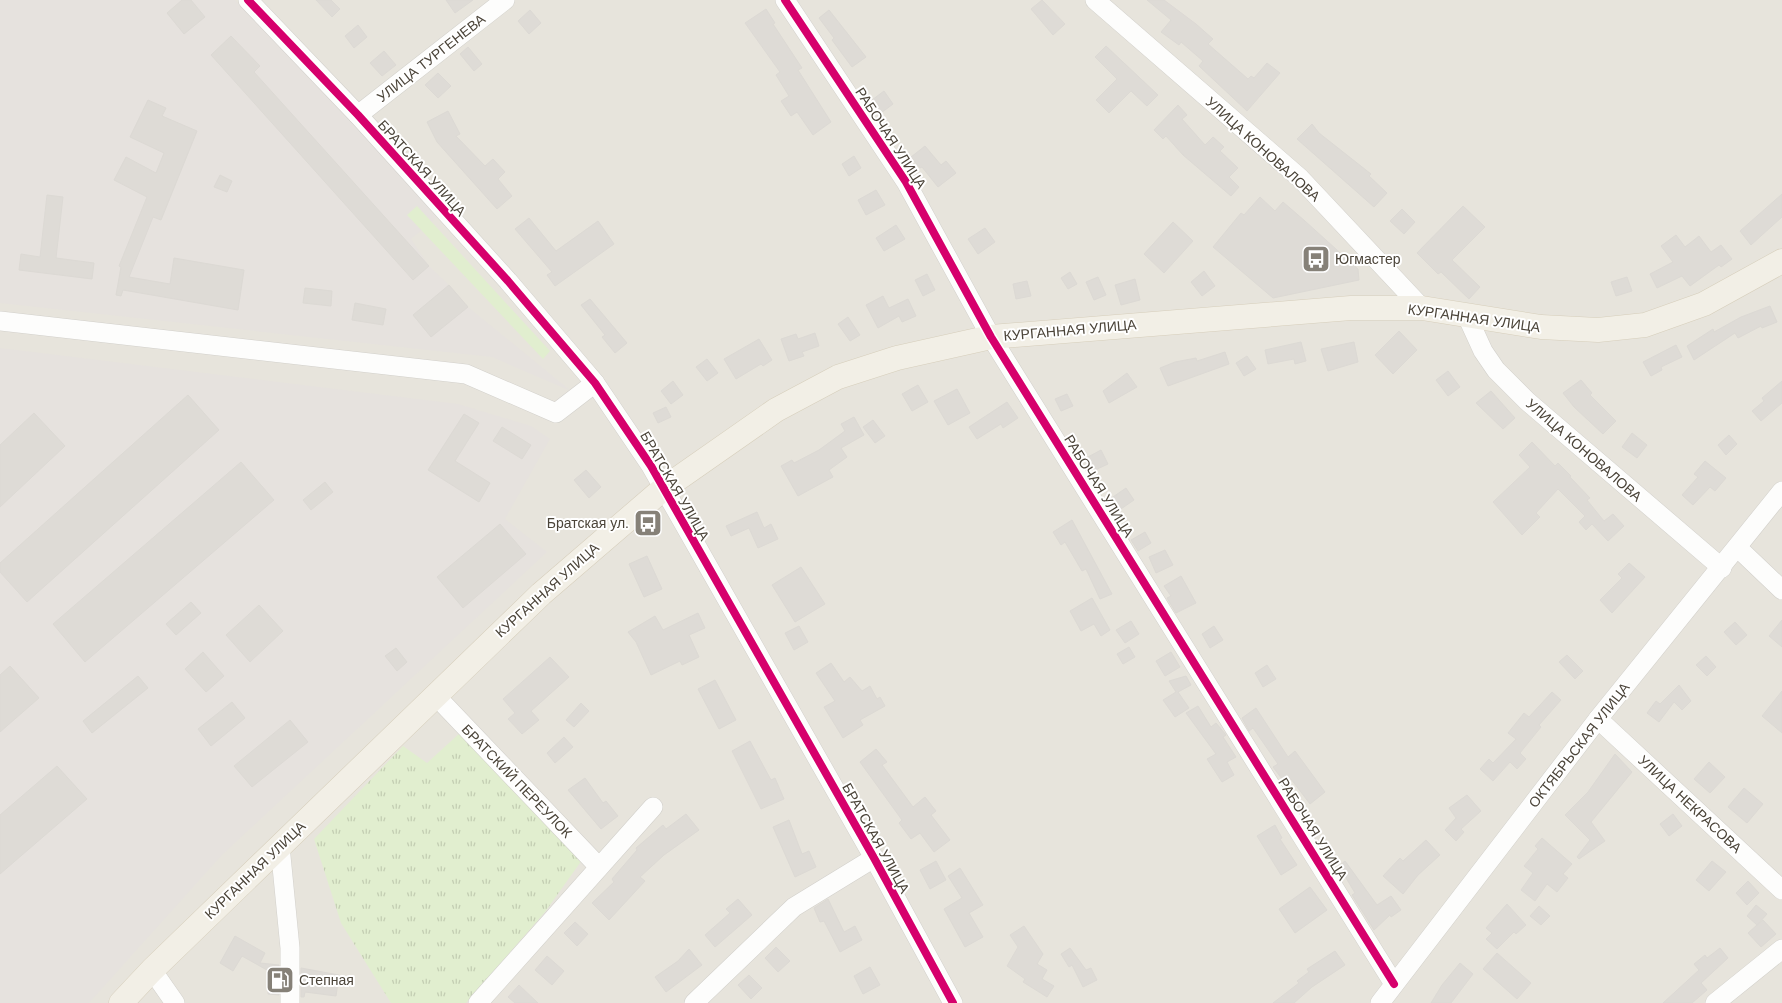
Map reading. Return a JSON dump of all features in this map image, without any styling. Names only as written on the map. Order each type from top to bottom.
[{"type":"main road","name":"КУРГАННАЯ УЛИЦА","points":[[121,1003],[152,970],[541,594],[663,489],[776,410],[838,378],[897,358],[991,337],[1351,308],[1422,308],[1541,327],[1598,330],[1646,324],[1704,304],[1782,261]]},
{"type":"street","name":"БРАТСКАЯ УЛИЦА","points":[[248,0],[358,116],[508,282],[595,383],[651,466],[874,858],[953,1003]]},
{"type":"street","name":"УЛИЦА ТУРГЕНЕВА","points":[[358,116],[505,0]]},
{"type":"street","name":"РАБОЧАЯ УЛИЦА","points":[[785,0],[906,182],[991,337],[1394,984]]},
{"type":"street","name":"УЛИЦА КОНОВАЛОВА","points":[[1095,0],[1300,178],[1422,308]]},
{"type":"street","name":"УЛИЦА КОНОВАЛОВА","points":[[1467,316],[1483,351],[1496,370],[1527,401],[1722,568]]},
{"type":"street","points":[[0,321],[466,374],[556,414],[595,383]]},
{"type":"street","name":"ОКТЯБРЬСКАЯ УЛИЦА","points":[[1380,1003],[1598,719],[1722,568],[1782,491]]},
{"type":"street","points":[[1738,548],[1782,590]]},
{"type":"street","name":"БРАТСКИЙ ПЕРЕУЛОК","points":[[435,695],[599,867]]},
{"type":"street","name":"УЛИЦА НЕКРАСОВА","points":[[1598,719],[1782,890]]},
{"type":"street","points":[[478,1003],[653,807]]},
{"type":"street","points":[[280,846],[290,948],[290,1003]]},
{"type":"street","points":[[694,1003],[794,907],[874,858]]},
{"type":"street","points":[[1715,1003],[1782,949]]},
{"type":"street","points":[[152,970],[176,1003]]},
{"type":"shaded area","points":[[0,0],[1782,0],[1782,1003],[0,1003]]},
{"type":"shaded area","points":[[0,0],[235,0],[443,212],[411,239],[429,266],[468,307],[571,391],[492,357],[0,303]]},
{"type":"shaded area","points":[[0,348],[458,404],[531,426],[550,439],[505,519],[547,552],[222,855],[89,1003],[0,1003]]},
{"type":"green space","points":[[417,206],[550,351],[543,359],[407,215]]},
{"type":"green space","points":[[461,732],[582,860],[545,912],[466,1003],[391,1003],[341,923],[314,839],[403,746],[427,763]]},
{"type":"building","points":[[182,0],[191,0],[205,17],[184,34],[167,13]]},
{"type":"building","points":[[316,0],[331,0],[340,9],[332,17]]},
{"type":"building","points":[[446,0],[473,0],[455,13]]},
{"type":"building","points":[[1042,0],[1065,24],[1053,35],[1031,9]]},
{"type":"building","points":[[1147,0],[1164,0],[1196,24],[1213,39],[1208,44],[1248,79],[1251,76],[1254,78],[1267,63],[1280,73],[1247,111],[1199,66],[1203,61],[1181,42],[1179,45],[1161,32],[1171,20]]},
{"type":"building","points":[[766,9],[775,23],[773,24],[802,68],[798,70],[831,122],[813,135],[797,112],[791,116],[781,101],[789,96],[776,75],[780,72],[745,23]]},
{"type":"building","points":[[530,10],[541,23],[529,34],[518,21]]},
{"type":"building","points":[[829,10],[866,57],[852,67],[832,40],[834,38],[819,18]]},
{"type":"building","points":[[358,25],[367,37],[354,48],[345,36]]},
{"type":"building","points":[[231,36],[260,66],[254,72],[429,266],[413,280],[211,55]]},
{"type":"building","points":[[1106,46],[1158,95],[1147,106],[1131,91],[1109,113],[1096,100],[1117,79],[1095,57]]},
{"type":"building","points":[[468,47],[482,64],[474,71],[460,54]]},
{"type":"building","points":[[384,51],[396,65],[382,76],[370,63]]},
{"type":"building","points":[[438,73],[451,86],[438,98],[425,85]]},
{"type":"building","points":[[884,91],[893,104],[881,113],[872,100]]},
{"type":"building","points":[[148,100],[166,108],[162,116],[197,131],[161,220],[153,217],[129,277],[170,284],[174,258],[244,270],[238,310],[123,290],[121,296],[116,295],[121,267],[119,266],[147,197],[114,180],[126,157],[156,173],[164,153],[130,137]]},
{"type":"building","points":[[1178,105],[1187,115],[1182,119],[1205,145],[1213,137],[1224,147],[1220,151],[1238,168],[1229,177],[1239,187],[1231,196],[1183,155],[1166,136],[1163,139],[1154,130]]},
{"type":"building","points":[[448,111],[460,134],[456,136],[485,166],[493,159],[505,172],[498,179],[512,196],[497,209],[437,142],[427,122]]},
{"type":"building","points":[[1312,124],[1319,133],[1371,174],[1369,176],[1387,193],[1374,207],[1297,139]]},
{"type":"building","points":[[925,146],[941,165],[946,161],[956,173],[938,187],[911,157]]},
{"type":"building","points":[[854,156],[861,168],[849,176],[842,164]]},
{"type":"building","points":[[220,175],[232,181],[227,192],[214,187]]},
{"type":"building","points":[[876,190],[885,205],[866,215],[858,200]]},
{"type":"building","points":[[1782,194],[1782,217],[1751,245],[1740,231]]},
{"type":"building","points":[[47,195],[63,197],[56,258],[94,263],[92,279],[19,270],[21,254],[40,257]]},
{"type":"building","points":[[1260,197],[1275,211],[1283,202],[1358,269],[1359,280],[1273,298],[1213,247],[1241,213],[1244,215]]},
{"type":"building","points":[[1463,206],[1485,227],[1452,260],[1480,287],[1469,299],[1441,272],[1438,274],[1417,253]]},
{"type":"building","points":[[1402,209],[1415,222],[1404,234],[1390,221]]},
{"type":"building","points":[[529,218],[556,251],[598,221],[614,244],[555,286],[547,275],[552,272],[515,229]]},
{"type":"building","points":[[1173,222],[1193,241],[1164,273],[1144,254]]},
{"type":"building","points":[[896,225],[905,239],[884,251],[876,238]]},
{"type":"building","points":[[985,228],[995,242],[978,254],[968,239]]},
{"type":"building","points":[[1676,235],[1685,247],[1699,236],[1711,252],[1721,245],[1732,259],[1721,267],[1719,265],[1690,286],[1682,276],[1657,288],[1650,274],[1673,262],[1661,246]]},
{"type":"building","points":[[1204,271],[1215,286],[1202,296],[1191,282]]},
{"type":"building","points":[[1070,272],[1077,284],[1068,289],[1061,278]]},
{"type":"building","points":[[927,274],[935,290],[923,296],[915,280]]},
{"type":"building","points":[[1098,277],[1106,295],[1094,300],[1086,282]]},
{"type":"building","points":[[1627,277],[1632,291],[1616,296],[1611,282]]},
{"type":"building","points":[[1135,279],[1140,300],[1121,305],[1115,285]]},
{"type":"building","points":[[1027,281],[1031,296],[1016,299],[1013,284]]},
{"type":"building","points":[[449,285],[468,307],[431,337],[413,315]]},
{"type":"building","points":[[305,288],[332,291],[331,306],[303,303]]},
{"type":"building","points":[[883,296],[889,308],[908,299],[916,316],[902,322],[899,316],[878,328],[866,305]]},
{"type":"building","points":[[590,299],[627,343],[615,353],[602,337],[605,335],[581,305]]},
{"type":"building","points":[[355,303],[386,309],[383,325],[352,320]]},
{"type":"building","points":[[1770,306],[1777,322],[1762,328],[1761,326],[1738,338],[1735,333],[1694,360],[1687,346],[1713,329],[1714,332],[1741,317]]},
{"type":"building","points":[[848,317],[860,335],[850,341],[838,324]]},
{"type":"building","points":[[1399,331],[1417,350],[1393,374],[1375,355]]},
{"type":"building","points":[[815,333],[819,346],[802,352],[804,356],[789,361],[781,339],[796,334],[798,339]]},
{"type":"building","points":[[759,339],[772,360],[763,366],[761,364],[736,379],[724,359]]},
{"type":"building","points":[[1301,342],[1306,361],[1295,364],[1294,359],[1268,364],[1265,350]]},
{"type":"building","points":[[1354,342],[1358,362],[1328,371],[1321,349]]},
{"type":"building","points":[[1676,345],[1682,357],[1661,367],[1662,370],[1651,376],[1643,362]]},
{"type":"building","points":[[1225,352],[1229,364],[1168,386],[1160,368],[1175,362],[1196,358],[1197,361]]},
{"type":"building","points":[[1247,356],[1256,369],[1244,376],[1236,363]]},
{"type":"building","points":[[707,359],[718,373],[707,381],[696,367]]},
{"type":"building","points":[[1448,371],[1460,387],[1448,396],[1436,380]]},
{"type":"building","points":[[1127,373],[1137,387],[1109,403],[1103,391]]},
{"type":"building","points":[[1581,380],[1592,393],[1590,395],[1616,421],[1603,434],[1574,407],[1563,393]]},
{"type":"building","points":[[673,381],[683,395],[671,404],[661,391]]},
{"type":"building","points":[[1782,381],[1782,403],[1761,421],[1752,411],[1764,401],[1762,398]]},
{"type":"building","points":[[918,385],[928,402],[912,411],[902,394]]},
{"type":"building","points":[[957,389],[970,413],[948,425],[934,401]]},
{"type":"building","points":[[1491,391],[1515,418],[1503,429],[1476,403]]},
{"type":"building","points":[[1067,394],[1073,406],[1061,411],[1055,399]]},
{"type":"building","points":[[188,395],[219,430],[27,602],[0,572],[0,563]]},
{"type":"building","points":[[1007,402],[1018,418],[1003,428],[1001,424],[977,439],[969,427]]},
{"type":"building","points":[[666,407],[671,417],[658,423],[653,413]]},
{"type":"building","points":[[34,413],[65,446],[0,507],[0,445]]},
{"type":"building","points":[[464,414],[479,423],[455,461],[490,483],[479,502],[428,470]]},
{"type":"building","points":[[854,417],[864,435],[841,448],[847,457],[829,470],[833,477],[798,496],[781,466],[792,460],[794,463],[819,450],[845,431],[841,424]]},
{"type":"building","points":[[873,420],[885,436],[875,443],[863,427]]},
{"type":"building","points":[[502,427],[531,445],[522,459],[493,441]]},
{"type":"building","points":[[1632,433],[1647,445],[1637,458],[1622,447]]},
{"type":"building","points":[[1729,435],[1737,444],[1726,455],[1718,445]]},
{"type":"building","points":[[1532,442],[1555,466],[1558,463],[1571,476],[1590,498],[1587,500],[1604,521],[1613,514],[1624,526],[1608,541],[1592,524],[1586,530],[1579,522],[1585,516],[1558,489],[1536,513],[1540,517],[1522,535],[1493,502],[1530,467],[1519,455]]},
{"type":"building","points":[[1101,450],[1108,464],[1095,470],[1088,457]]},
{"type":"building","points":[[1705,461],[1726,478],[1715,491],[1710,487],[1693,505],[1682,495],[1698,477],[1694,474]]},
{"type":"building","points":[[241,462],[274,500],[85,662],[53,624]]},
{"type":"building","points":[[586,470],[601,487],[589,498],[574,480]]},
{"type":"building","points":[[325,482],[333,492],[311,510],[303,500]]},
{"type":"building","points":[[1126,488],[1134,500],[1118,511],[1110,499]]},
{"type":"building","points":[[757,512],[764,528],[771,524],[778,539],[758,548],[749,528],[731,536],[726,526]]},
{"type":"building","points":[[1072,520],[1112,594],[1100,599],[1086,569],[1082,571],[1065,542],[1061,545],[1053,532]]},
{"type":"building","points":[[500,524],[526,554],[463,608],[437,577]]},
{"type":"building","points":[[1145,532],[1151,543],[1138,551],[1131,540]]},
{"type":"building","points":[[1165,550],[1173,565],[1156,573],[1149,557]]},
{"type":"building","points":[[647,556],[662,589],[644,597],[629,564]]},
{"type":"building","points":[[1629,563],[1645,577],[1612,613],[1600,600],[1622,578],[1618,574]]},
{"type":"building","points":[[801,567],[825,604],[795,622],[772,585]]},
{"type":"building","points":[[1181,576],[1196,603],[1176,613],[1167,598],[1171,596],[1164,586]]},
{"type":"building","points":[[1092,598],[1110,630],[1101,636],[1094,624],[1081,631],[1070,611]]},
{"type":"building","points":[[191,602],[201,613],[176,635],[166,624]]},
{"type":"building","points":[[259,605],[283,631],[250,662],[226,635]]},
{"type":"building","points":[[698,613],[705,628],[689,635],[699,657],[682,665],[680,661],[651,675],[636,642],[628,632],[655,616],[663,630]]},
{"type":"building","points":[[1782,620],[1782,647],[1769,636]]},
{"type":"building","points":[[1131,621],[1139,634],[1125,643],[1116,630]]},
{"type":"building","points":[[1735,622],[1747,635],[1736,645],[1724,632]]},
{"type":"building","points":[[799,626],[808,642],[794,650],[785,633]]},
{"type":"building","points":[[1214,626],[1223,640],[1210,648],[1202,634]]},
{"type":"building","points":[[1129,647],[1135,657],[1123,664],[1117,654]]},
{"type":"building","points":[[396,648],[407,662],[397,671],[385,656]]},
{"type":"building","points":[[203,652],[224,676],[206,692],[185,669]]},
{"type":"building","points":[[1171,652],[1180,667],[1165,676],[1156,661]]},
{"type":"building","points":[[1567,655],[1583,671],[1575,679],[1559,662]]},
{"type":"building","points":[[1706,656],[1716,667],[1707,676],[1696,665]]},
{"type":"building","points":[[550,657],[569,677],[531,711],[539,720],[522,734],[508,719],[515,713],[503,699]]},
{"type":"building","points":[[831,663],[844,682],[850,677],[862,691],[870,686],[877,699],[880,697],[885,706],[860,720],[863,725],[843,738],[824,707],[835,701],[816,673]]},
{"type":"building","points":[[1267,665],[1276,679],[1263,687],[1255,673]]},
{"type":"building","points":[[10,666],[39,698],[0,732],[0,675]]},
{"type":"building","points":[[138,676],[148,688],[92,733],[83,721]]},
{"type":"building","points":[[1186,676],[1191,685],[1178,692],[1189,708],[1175,717],[1163,700],[1176,692],[1169,681]]},
{"type":"building","points":[[715,680],[736,720],[719,729],[698,689]]},
{"type":"building","points":[[1679,685],[1691,701],[1682,710],[1674,702],[1659,722],[1647,713],[1656,701],[1660,704]]},
{"type":"building","points":[[1782,691],[1782,733],[1762,716]]},
{"type":"building","points":[[1552,692],[1561,700],[1539,725],[1541,727],[1520,753],[1526,759],[1517,769],[1510,762],[1493,781],[1480,769],[1489,759],[1493,763],[1516,739],[1508,733],[1524,713],[1529,717]]},
{"type":"building","points":[[232,702],[245,718],[211,746],[198,729]]},
{"type":"building","points":[[581,703],[589,711],[574,727],[566,720]]},
{"type":"building","points":[[1198,706],[1211,727],[1216,723],[1226,735],[1223,737],[1236,757],[1227,762],[1234,775],[1222,782],[1207,759],[1216,754],[1186,713]]},
{"type":"building","points":[[1256,708],[1288,757],[1295,751],[1325,792],[1310,804],[1291,779],[1285,783],[1273,767],[1278,764],[1253,728],[1249,731],[1242,718]]},
{"type":"building","points":[[290,720],[308,742],[252,787],[234,766]]},
{"type":"building","points":[[564,737],[573,747],[555,763],[547,753]]},
{"type":"building","points":[[750,741],[771,780],[775,778],[784,799],[761,809],[732,751]]},
{"type":"building","points":[[876,749],[887,762],[882,765],[913,807],[925,797],[936,811],[931,815],[950,840],[934,852],[920,833],[911,839],[899,823],[902,820],[860,762]]},
{"type":"building","points":[[1615,754],[1632,772],[1591,822],[1605,841],[1579,859],[1577,857],[1590,840],[1565,815],[1588,792]]},
{"type":"building","points":[[1709,762],[1725,777],[1710,793],[1694,779]]},
{"type":"building","points":[[57,766],[87,799],[0,874],[0,815]]},
{"type":"building","points":[[585,778],[603,803],[606,801],[618,816],[601,829],[568,790]]},
{"type":"building","points":[[1744,788],[1763,804],[1747,823],[1728,807]]},
{"type":"building","points":[[1467,795],[1481,811],[1461,829],[1464,832],[1456,841],[1445,830],[1456,818],[1449,808]]},
{"type":"building","points":[[686,814],[699,830],[664,855],[640,877],[645,881],[609,920],[592,903],[614,882],[612,879],[637,850],[636,848],[663,825],[666,829]]},
{"type":"building","points":[[1673,814],[1682,826],[1669,836],[1660,824]]},
{"type":"building","points":[[789,820],[802,854],[809,851],[816,867],[795,877],[773,827]]},
{"type":"building","points":[[1275,825],[1282,838],[1280,839],[1297,865],[1281,875],[1257,836]]},
{"type":"building","points":[[1542,838],[1572,864],[1563,874],[1568,878],[1557,892],[1547,884],[1535,901],[1521,890],[1533,873],[1524,866],[1538,849],[1535,846]]},
{"type":"building","points":[[1426,840],[1440,855],[1418,875],[1403,894],[1383,876],[1400,858],[1403,861]]},
{"type":"building","points":[[936,861],[946,880],[930,889],[920,870]]},
{"type":"building","points":[[1345,861],[1377,905],[1391,896],[1401,910],[1391,917],[1390,915],[1374,930],[1352,895],[1355,893],[1339,866]]},
{"type":"building","points":[[1712,861],[1726,872],[1709,891],[1696,880]]},
{"type":"building","points":[[960,868],[983,905],[969,913],[983,937],[965,947],[944,909],[962,898],[948,876]]},
{"type":"building","points":[[1748,881],[1759,893],[1747,905],[1736,893]]},
{"type":"building","points":[[1310,887],[1327,910],[1295,933],[1279,909]]},
{"type":"building","points":[[738,899],[752,915],[715,947],[705,935],[730,913],[726,909]]},
{"type":"building","points":[[828,899],[844,932],[855,926],[862,940],[840,952],[824,921],[820,922],[814,908]]},
{"type":"building","points":[[1507,904],[1526,925],[1516,934],[1514,932],[1497,949],[1486,939],[1492,933],[1486,928]]},
{"type":"building","points":[[1756,905],[1767,914],[1757,925],[1747,916]]},
{"type":"building","points":[[1539,906],[1550,916],[1541,925],[1530,916]]},
{"type":"building","points":[[1763,920],[1776,934],[1761,947],[1748,933]]},
{"type":"building","points":[[575,922],[588,934],[577,946],[564,933]]},
{"type":"building","points":[[1024,926],[1043,954],[1037,964],[1047,970],[1042,979],[1054,986],[1047,997],[1023,982],[1025,979],[1007,966],[1018,947],[1010,935]]},
{"type":"building","points":[[235,936],[265,953],[260,963],[279,965],[279,995],[268,994],[268,984],[274,974],[242,956],[233,971],[220,963]]},
{"type":"building","points":[[776,947],[790,961],[778,972],[765,958]]},
{"type":"building","points":[[1070,948],[1086,970],[1091,968],[1097,980],[1083,987],[1072,965],[1069,967],[1061,954]]},
{"type":"building","points":[[1720,948],[1728,958],[1701,983],[1707,990],[1692,1003],[1663,1003],[1699,970],[1694,964],[1705,955],[1707,958]]},
{"type":"building","points":[[689,949],[702,965],[666,992],[655,977],[678,961]]},
{"type":"building","points":[[1335,951],[1345,965],[1312,987],[1294,1003],[1273,1003],[1299,983],[1297,981],[1309,972],[1307,969]]},
{"type":"building","points":[[1497,953],[1531,983],[1517,999],[1483,969]]},
{"type":"building","points":[[547,956],[564,971],[552,985],[535,970]]},
{"type":"building","points":[[1460,963],[1473,974],[1451,1003],[1431,1003],[1442,985]]},
{"type":"building","points":[[870,967],[880,985],[863,994],[854,976]]},
{"type":"building","points":[[301,968],[339,975],[336,996],[305,992],[304,997],[301,997]]},
{"type":"building","points":[[749,975],[762,988],[751,999],[738,985]]},
{"type":"building","points":[[519,985],[538,1003],[515,1003],[508,997]]},
{"type":"cycle path","points":[[248,0],[358,115],[508,281],[595,383],[651,466],[874,858],[953,1003]]},
{"type":"cycle path","points":[[785,0],[906,182],[991,337],[1394,984]]},
{"type":"place","name":"Югмастер","points":[[1316,259]]},
{"type":"place","name":"Братская ул.","points":[[648,523]]},
{"type":"place","name":"Степная","points":[[280,980]]}]
